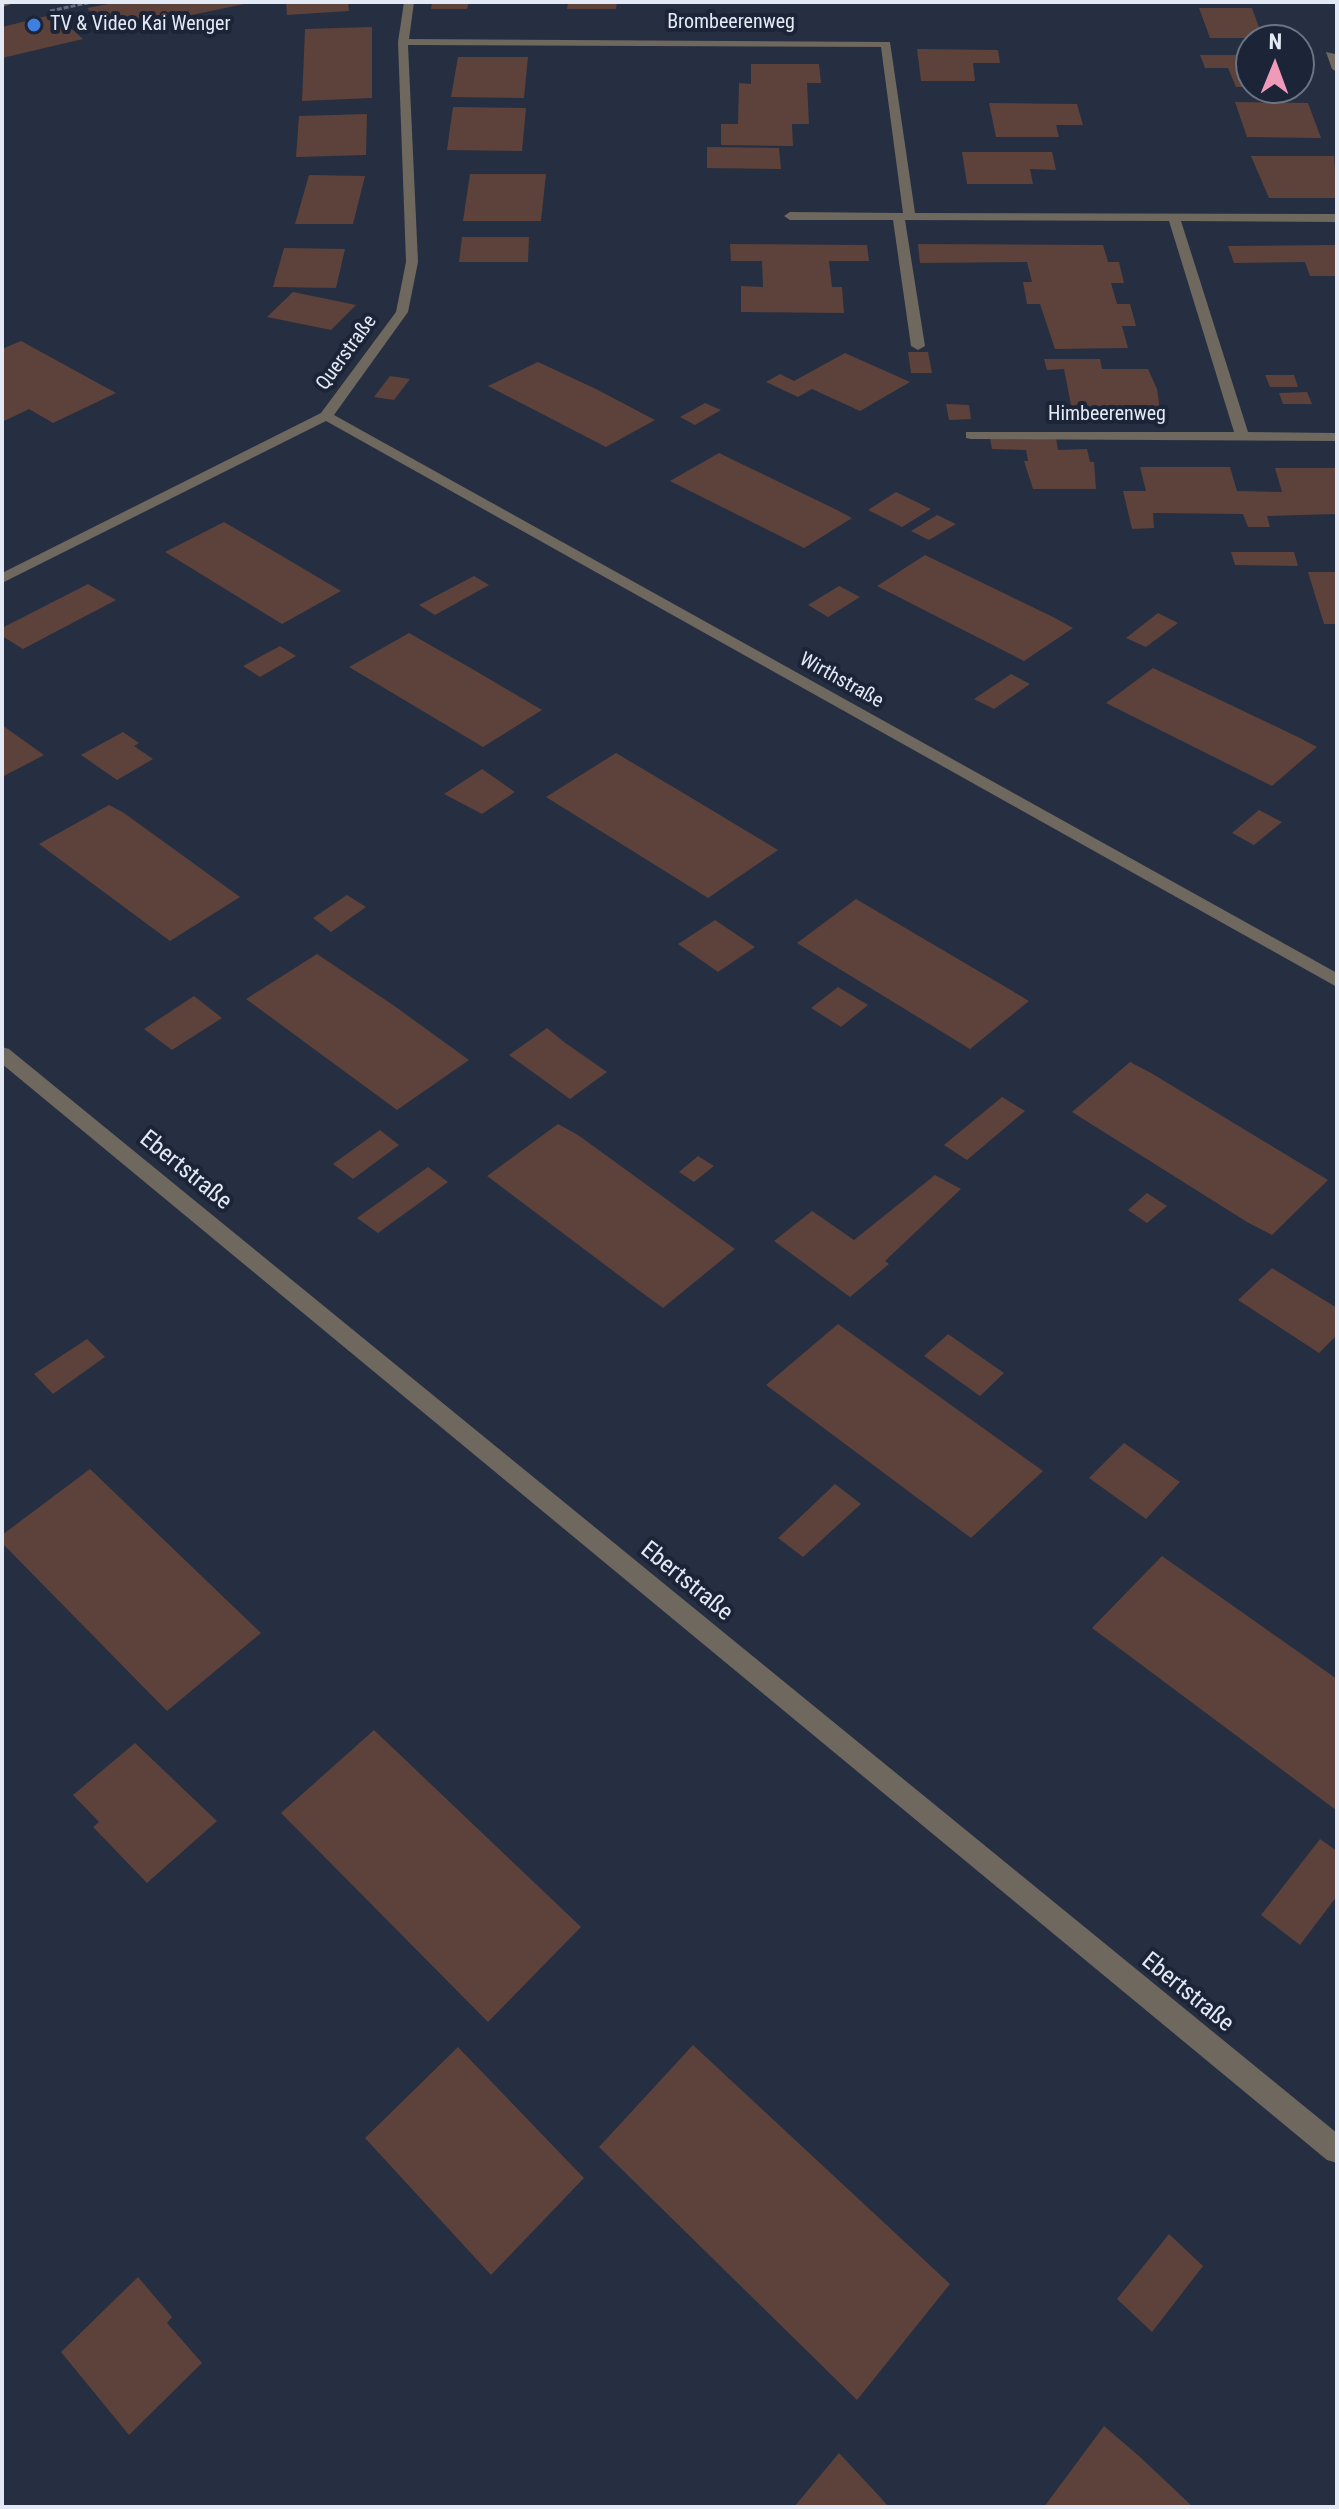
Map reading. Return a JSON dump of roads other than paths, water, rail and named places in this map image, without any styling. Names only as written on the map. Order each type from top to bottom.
[{"type":"street","points":[[2,4],[12,2]]},
{"type":"street","name":"Querstraße","points":[[2,579],[326,416],[402,312],[410,284],[403,42],[409,2]]},
{"type":"street","name":"Brombeerenweg","points":[[403,42],[886,44],[918,346]]},
{"type":"street","points":[[1330,54],[1337,69]]},
{"type":"street","points":[[790,216],[1337,218]]},
{"type":"street","points":[[1174,219],[1242,436]]},
{"type":"street","name":"Wirthstraße","points":[[326,416],[1337,981]]},
{"type":"street","name":"Himbeerenweg","points":[[971,435],[1337,437]]},
{"type":"street","name":"Ebertstraße","points":[[2,1054],[1337,2150]]},
{"type":"place","name":"TV & Video Kai Wenger","points":[[34,25]]}]
